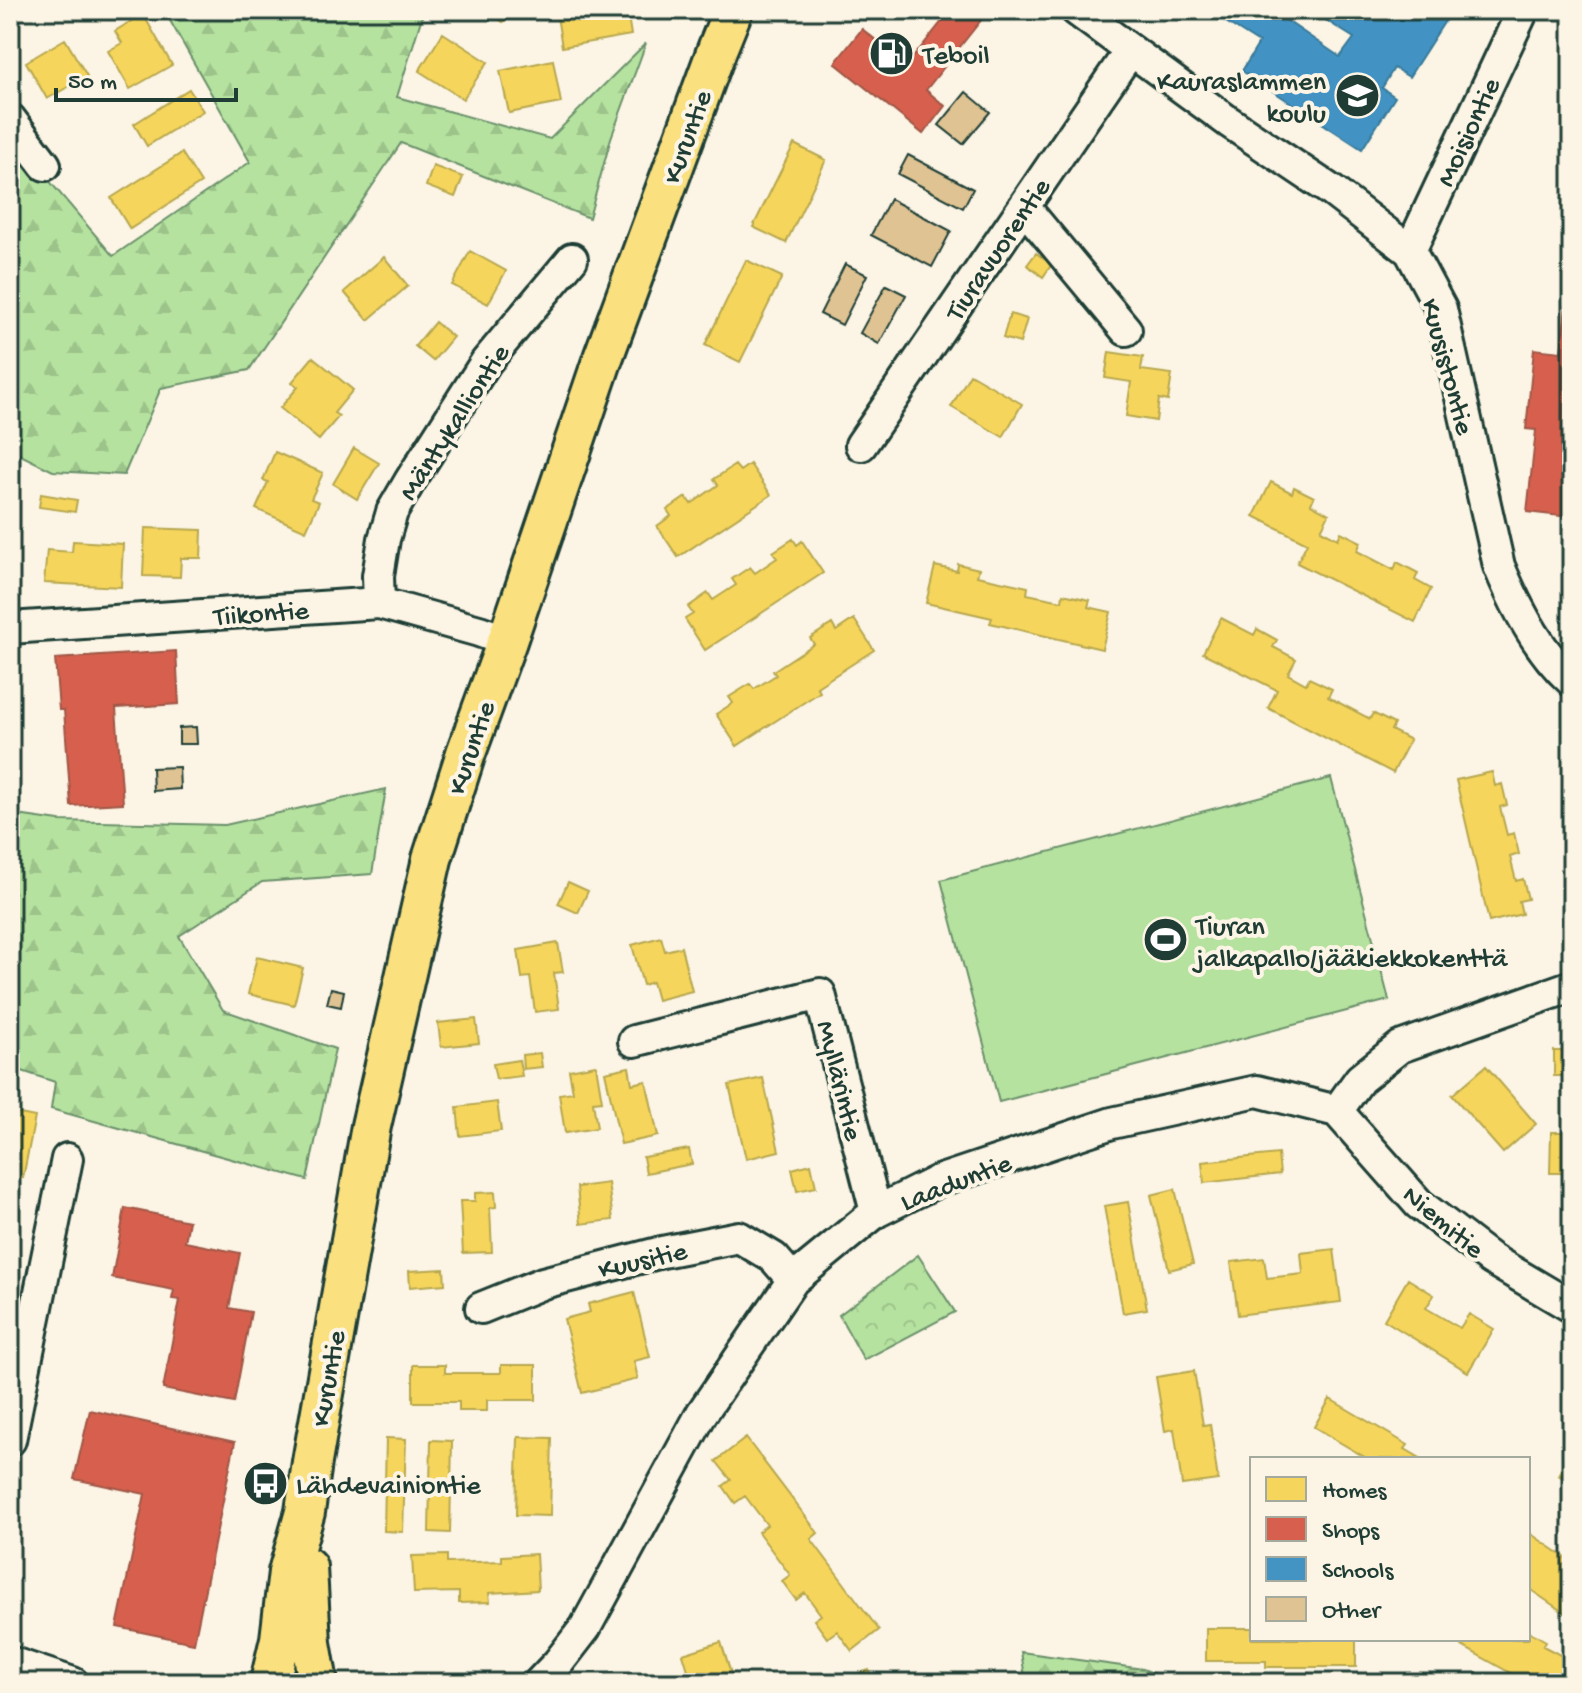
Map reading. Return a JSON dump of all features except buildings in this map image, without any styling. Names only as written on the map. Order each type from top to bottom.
[{"type":"main road","name":"Kuruntie","points":[[278,1683],[288,1572],[305,1512],[371,1126],[432,859],[603,358],[733,10]]},
{"type":"main road","name":"Kuruntie","points":[[305,1512],[311,1643],[318,1683]]},
{"type":"street","name":"Kuusistontie","points":[[1076,10],[1229,122],[1332,191],[1410,251],[1441,309],[1499,566],[1512,596],[1539,642],[1572,681]]},
{"type":"street","name":"Moisiontie","points":[[1410,251],[1523,10]]},
{"type":"street","name":"Tiuravuorentie","points":[[861,445],[1130,51]]},
{"type":"street","points":[[10,119],[45,165]]},
{"type":"street","points":[[1024,207],[1126,330]]},
{"type":"street","name":"Mäntykalliontie","points":[[379,603],[378,576],[392,512],[486,362],[572,259]]},
{"type":"street","name":"Tiikontie","points":[[10,628],[379,603],[507,641]]},
{"type":"street","points":[[1337,1111],[1360,1079],[1400,1047],[1572,986]]},
{"type":"street","name":"Myllärintie","points":[[634,1041],[820,994],[876,1212]]},
{"type":"street","name":"Laaduntie","points":[[539,1683],[585,1628],[702,1413],[793,1280],[876,1212],[938,1181],[1112,1123],[1257,1091],[1337,1111]]},
{"type":"street","name":"Niemitie","points":[[1337,1111],[1419,1204],[1491,1259],[1572,1307]]},
{"type":"street","points":[[10,1440],[67,1159]]},
{"type":"street","name":"Kuusitie","points":[[481,1308],[543,1283],[662,1252],[739,1237],[774,1258],[793,1280]]},
{"type":"street","points":[[10,1662],[73,1683]]},
{"type":"green space","points":[[164,10],[424,10],[397,97],[550,139],[646,43],[611,138],[589,218],[401,143],[249,370],[161,388],[124,475],[53,471],[10,450],[10,142],[14,139],[113,256],[250,162]]},
{"type":"green space","name":"Tiuran jalkapallo/jääkiekkokenttä","points":[[1331,778],[1389,1000],[999,1102],[941,880]]},
{"type":"green space","points":[[386,789],[372,874],[262,882],[179,936],[223,1010],[335,1049],[307,1180],[51,1109],[55,1082],[10,1067],[10,814],[59,821],[225,825]]},
{"type":"green space","points":[[918,1255],[955,1312],[864,1360],[839,1315]]},
{"type":"green space","points":[[1021,1652],[1143,1669],[1178,1683],[1026,1683]]},
{"type":"place","name":"Teboil","points":[[892,53]]},
{"type":"place","name":"Kauraslammen koulu","points":[[1357,95]]},
{"type":"place","name":"Tiuran jalkapallo/jääkiekkokenttä","points":[[1165,940]]},
{"type":"place","name":"Lähdevainiontie","points":[[265,1483]]}]
